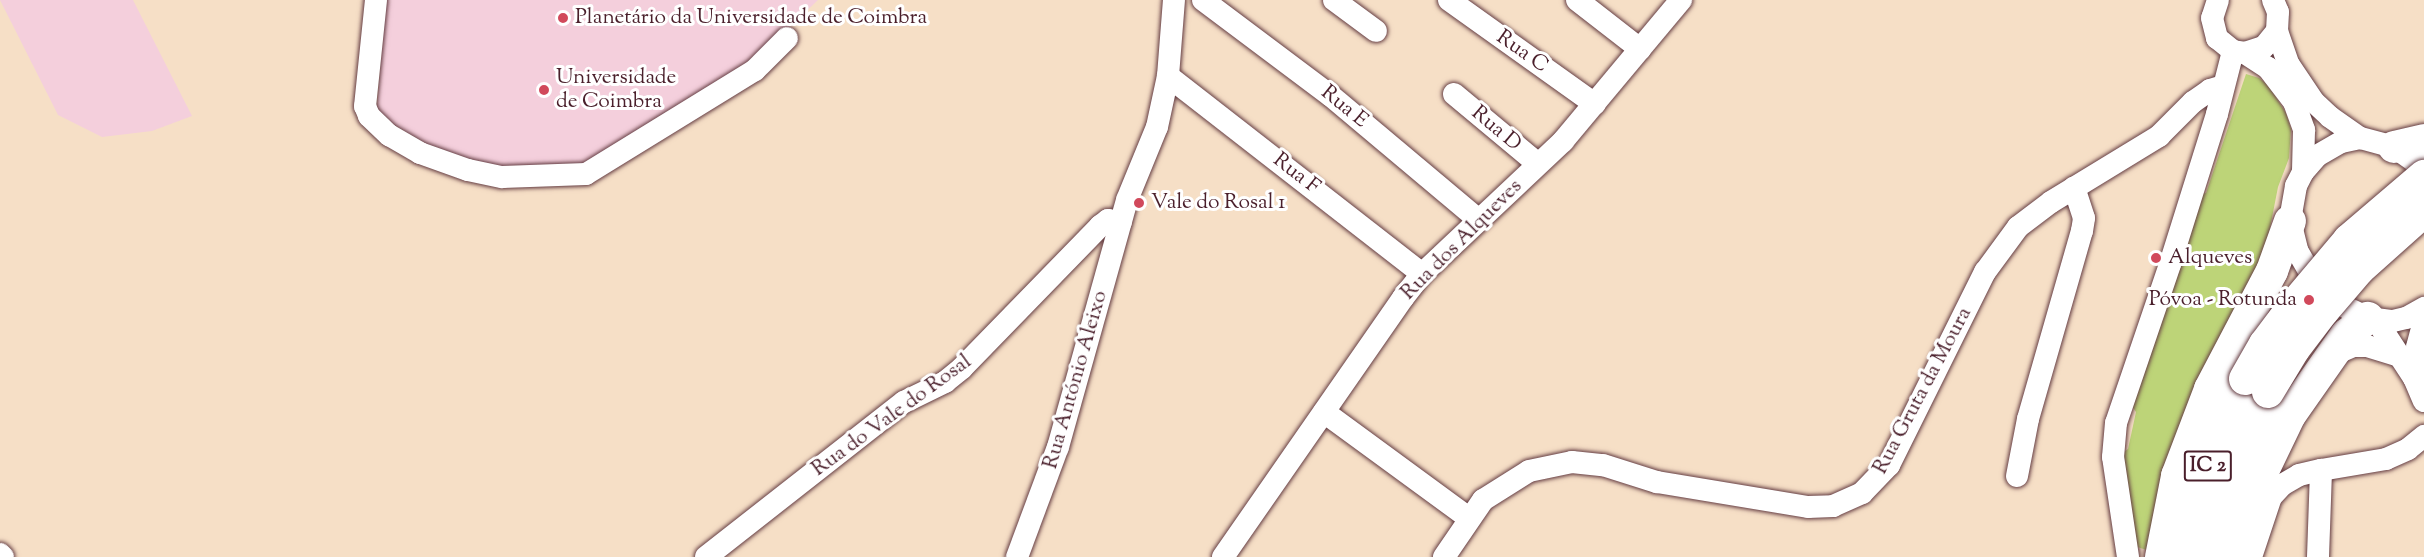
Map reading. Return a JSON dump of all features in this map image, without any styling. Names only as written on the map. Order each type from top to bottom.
[{"type":"highway","points":[[2394,147],[2424,140]]},
{"type":"highway","name":"IC 2","points":[[2205,557],[2257,386],[2265,344],[2349,240],[2424,174]]},
{"type":"highway","name":"IC 2","points":[[2180,557],[2218,437],[2257,386],[2294,349],[2322,311],[2359,269],[2424,211]]},
{"type":"highway","points":[[2161,557],[2177,476],[2210,389],[2272,271],[2290,221]]},
{"type":"highway","points":[[2231,557],[2250,498],[2285,425],[2346,335],[2372,319]]},
{"type":"street","points":[[376,0],[365,106],[369,116],[389,135],[420,153],[468,170],[502,177],[586,174],[755,69],[787,38]]},
{"type":"street","name":"Rua António Aleixo","points":[[1017,557],[1058,447],[1127,200],[1157,127],[1168,76],[1174,0]]},
{"type":"street","name":"Rua E","points":[[1203,0],[1331,96],[1479,220]]},
{"type":"street","points":[[1334,0],[1376,31]]},
{"type":"street","name":"Rua C","points":[[1449,0],[1595,104]]},
{"type":"street","points":[[1577,0],[1640,49]]},
{"type":"street","name":"Rua dos Alqueves","points":[[1223,557],[1422,274],[1563,141],[1681,0]]},
{"type":"street","points":[[2217,0],[2212,18],[2217,38],[2268,68],[2294,102],[2304,130],[2303,172]]},
{"type":"street","points":[[2239,52],[2264,47],[2281,11]]},
{"type":"street","points":[[2281,11],[2289,65],[2314,102],[2330,117],[2360,138],[2394,147],[2414,160],[2424,174]]},
{"type":"street","points":[[2128,557],[2116,481],[2113,447],[2116,423],[2174,253],[2217,114],[2223,86],[2239,52]]},
{"type":"street","name":"Rua F","points":[[1168,76],[1422,274]]},
{"type":"street","name":"Rua Gruta da Moura","points":[[1444,557],[1483,500],[1529,471],[1572,462],[1603,465],[1657,482],[1808,507],[1833,506],[1846,502],[1876,482],[1889,465],[1985,272],[2011,236],[2030,216],[2159,136],[2193,102],[2210,90],[2223,86]]},
{"type":"street","name":"Rua D","points":[[1454,94],[1538,164]]},
{"type":"street","points":[[2360,138],[2341,142],[2326,149],[2303,172],[2296,186],[2290,221],[2298,252],[2321,287],[2347,308],[2372,319],[2406,318],[2424,308]]},
{"type":"street","points":[[2017,476],[2028,419],[2082,231],[2084,218],[2074,188]]},
{"type":"street","name":"Rua do Vale do Rosal","points":[[706,557],[904,402],[945,382],[962,368],[1100,226],[1108,220],[1121,222]]},
{"type":"street","points":[[2372,319],[2414,378],[2424,401]]},
{"type":"street","points":[[2414,378],[2417,347],[2424,320]]},
{"type":"street","points":[[2330,356],[2354,346],[2367,346],[2400,356]]},
{"type":"street","points":[[1324,412],[1469,518]]},
{"type":"street","points":[[2251,557],[2271,497],[2282,485],[2299,475],[2386,459],[2408,449],[2424,436]]},
{"type":"street","points":[[2318,557],[2321,470]]},
{"type":"shaded area","points":[[0,0],[133,0],[192,116],[152,131],[102,137],[58,115]]},
{"type":"shaded area","name":"Universidade de Coimbra","points":[[386,0],[818,0],[751,64],[584,168],[504,168],[470,160],[426,144],[396,126],[377,110]]},
{"type":"green space","points":[[2246,74],[2259,78],[2268,85],[2286,113],[2291,129],[2289,158],[2278,187],[2267,243],[2150,551],[2134,546],[2121,454],[2128,449],[2136,412],[2131,405],[2199,194],[2206,193]]},
{"type":"place","name":"Planetário da Universidade de Coimbra","points":[[563,18]]},
{"type":"place","name":"Universidade de Coimbra","points":[[544,90]]},
{"type":"place","name":"Vale do Rosal 1","points":[[1139,203]]},
{"type":"place","name":"Alqueves","points":[[2156,258]]},
{"type":"place","name":"Póvoa - Rotunda","points":[[2309,300]]}]
